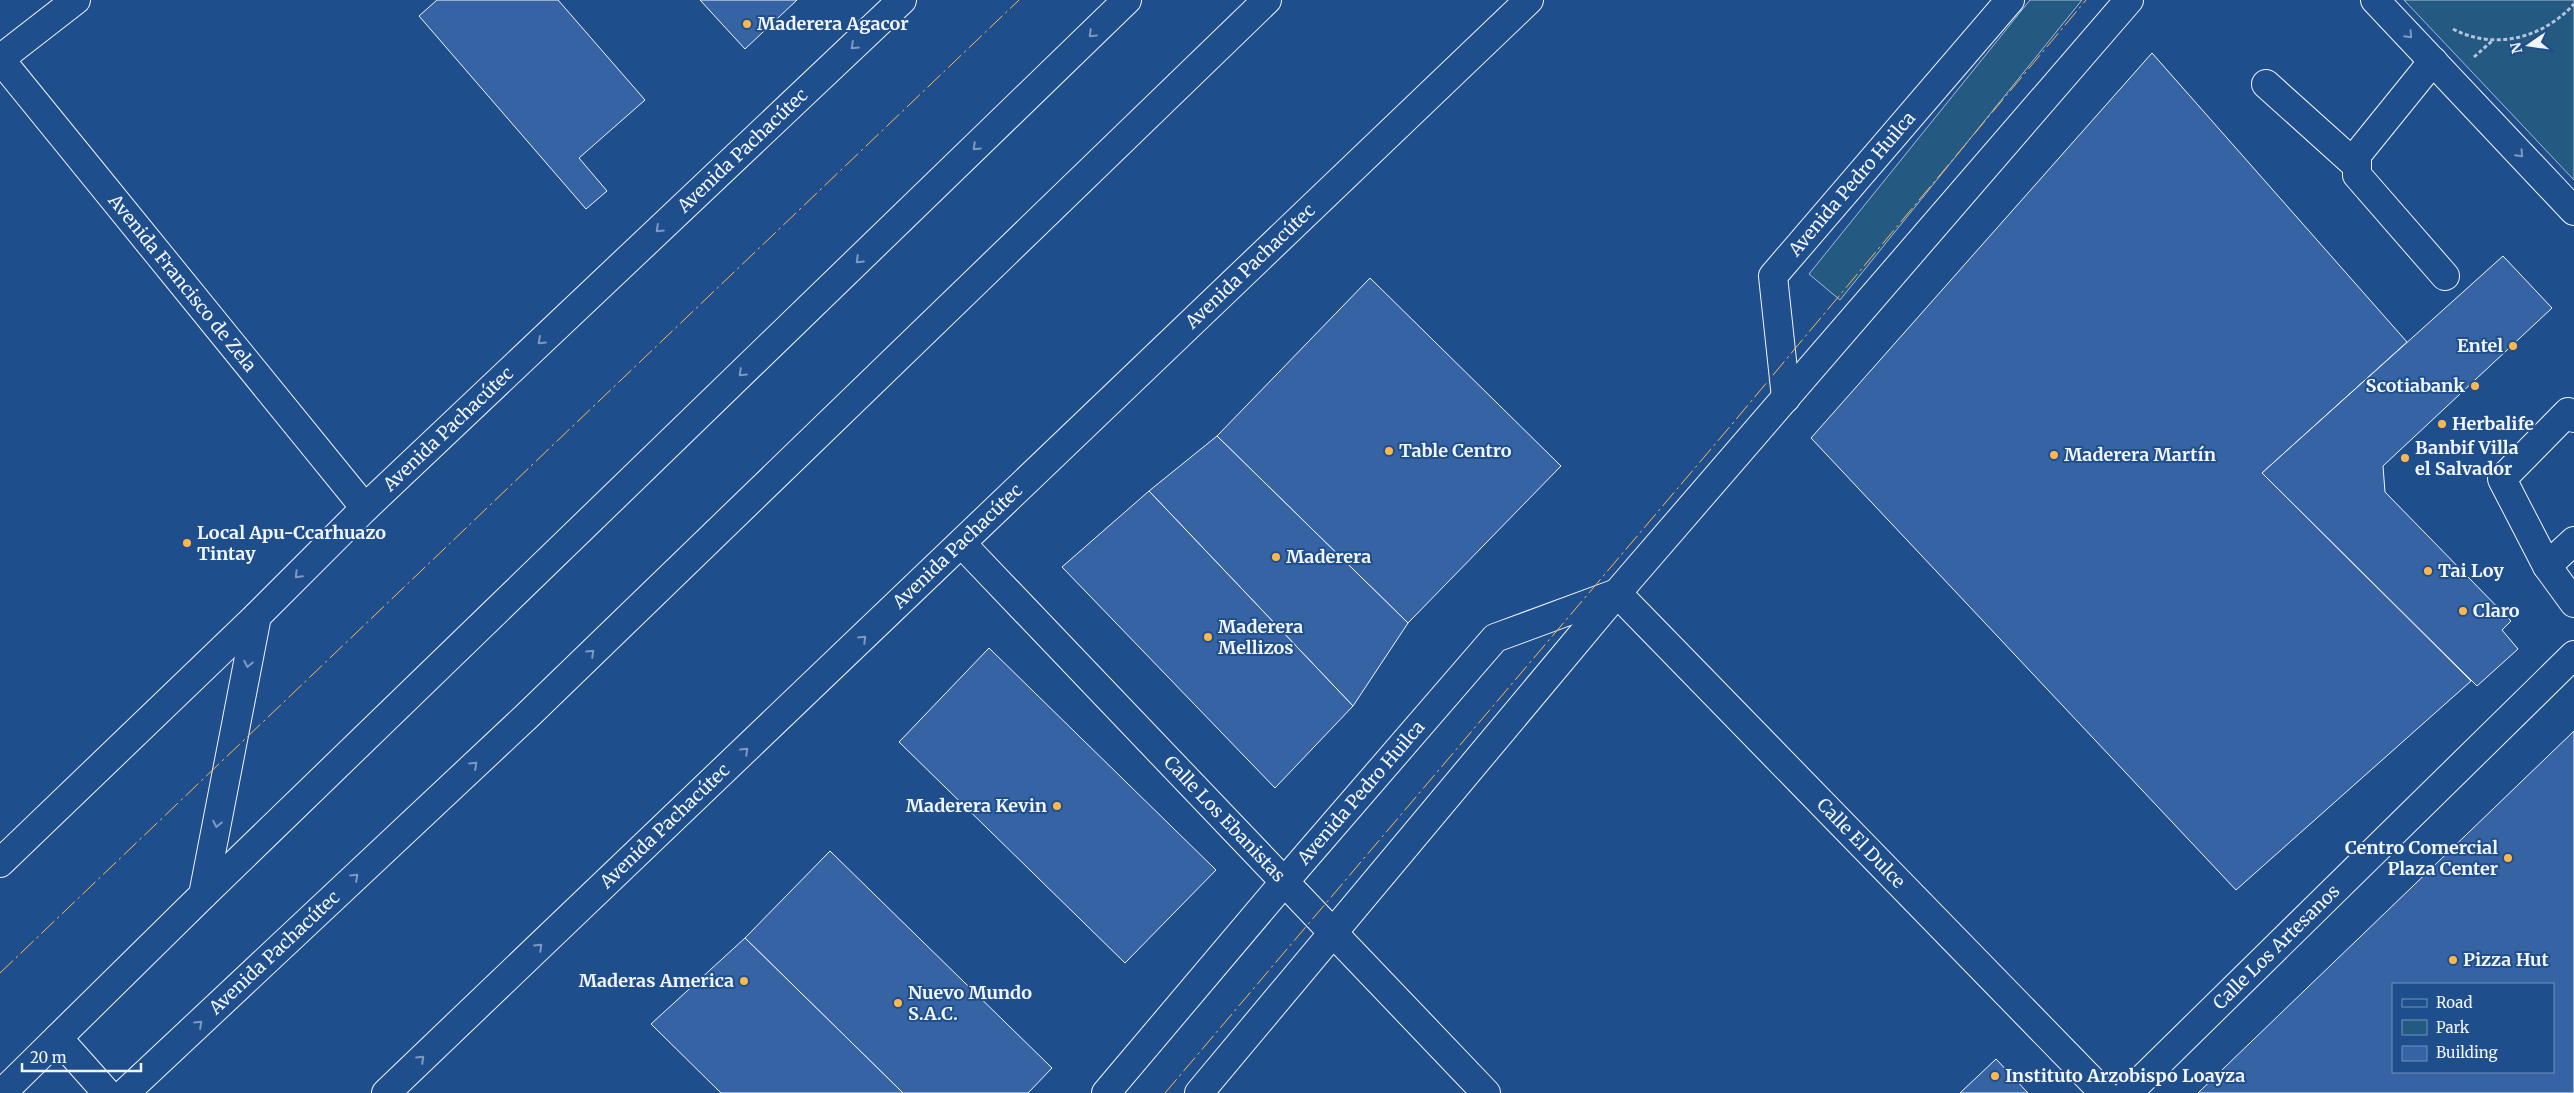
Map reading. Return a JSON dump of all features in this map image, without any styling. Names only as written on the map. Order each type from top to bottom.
[{"type":"street","points":[[0,59],[76,0]]},
{"type":"street","name":"Avenida Pachacútec","points":[[0,863],[257,616],[365,508],[902,0]]},
{"type":"street","points":[[2,1093],[1127,0]]},
{"type":"street","name":"Avenida Pachacútec","points":[[125,1093],[528,715],[1267,0]]},
{"type":"street","name":"Avenida Pachacútec","points":[[386,1093],[1529,0]]},
{"type":"street","name":"Avenida Pedro Huilca","points":[[1786,398],[1773,276],[2010,0]]},
{"type":"street","points":[[1198,1093],[1617,593],[2129,0]]},
{"type":"street","points":[[2375,0],[2574,211]]},
{"type":"street","name":"Avenida Francisco de Zela","points":[[0,59],[365,508]]},
{"type":"street","points":[[2434,62],[2358,155],[2356,165],[2357,175],[2445,276]]},
{"type":"street","points":[[2266,84],[2356,165]]},
{"type":"street","points":[[2574,418],[2568,412],[2502,479],[2547,566],[2574,603]]},
{"type":"street","points":[[2547,566],[2574,541]]},
{"type":"street","name":"Calle Los Ebanistas","points":[[962,544],[1486,1093]]},
{"type":"street","name":"Avenida Pedro Huilca","points":[[1106,1093],[1285,881],[1495,638],[1617,593]]},
{"type":"street","name":"Calle El Dulce","points":[[1617,593],[2104,1093]]},
{"type":"street","points":[[204,895],[257,616]]},
{"type":"street","name":"Calle Los Artesanos","points":[[2128,1093],[2574,655]]},
{"type":"street","points":[[58,1038],[107,1093]]},
{"type":"path","points":[[2450,28],[2466,36],[2484,39],[2517,39],[2540,31],[2561,18],[2574,4]]},
{"type":"green space","points":[[2030,0],[2082,0],[1840,300],[1809,274]]},
{"type":"green space","points":[[2404,0],[2574,0],[2574,180]]},
{"type":"building","points":[[437,0],[558,0],[645,100],[579,158],[607,191],[586,209],[419,16]]},
{"type":"building","name":"Maderera Agacor","points":[[700,0],[797,0],[745,49]]},
{"type":"building","name":"Maderera Martín","points":[[2152,53],[2407,342],[2262,473],[2471,681],[2236,890],[1811,438]]},
{"type":"building","points":[[2503,256],[2552,308],[2383,466],[2385,492],[2511,621],[2502,630],[2518,649],[2477,686],[2262,473]]},
{"type":"building","name":"Table Centro","points":[[1370,278],[1561,466],[1408,623],[1217,436]]},
{"type":"building","name":"Maderera","points":[[1217,436],[1408,623],[1353,706],[1149,491]]},
{"type":"building","name":"Maderera Mellizos","points":[[1149,491],[1353,706],[1275,788],[1062,567]]},
{"type":"building","name":"Maderera Kevin","points":[[989,648],[1216,870],[1125,963],[899,742]]},
{"type":"building","name":"Centro Comercial Plaza Center","points":[[2574,731],[2574,1093],[2198,1093]]},
{"type":"building","name":"Nuevo Mundo S.A.C.","points":[[830,851],[1052,1068],[1028,1093],[903,1093],[745,938]]},
{"type":"building","name":"Maderas America","points":[[745,938],[903,1093],[721,1093],[651,1024]]},
{"type":"building","name":"Instituto Arzobispo Loayza","points":[[1996,1059],[2028,1093],[1960,1093]]},
{"type":"power","points":[[0,973],[1019,0]]},
{"type":"power","points":[[1165,1093],[1733,423],[2086,0]]},
{"type":"place","name":"Maderera Agacor","points":[[747,24]]},
{"type":"place","name":"Entel","points":[[2513,346]]},
{"type":"place","name":"Scotiabank","points":[[2475,386]]},
{"type":"place","name":"Herbalife","points":[[2442,424]]},
{"type":"place","name":"Table Centro","points":[[1389,451]]},
{"type":"place","name":"Maderera Martín","points":[[2054,455]]},
{"type":"place","name":"Banbif Villa el Salvador","points":[[2405,458]]},
{"type":"place","name":"Local Apu-Ccarhuazo Tintay","points":[[187,543]]},
{"type":"place","name":"Maderera","points":[[1276,557]]},
{"type":"place","name":"Tai Loy","points":[[2428,571]]},
{"type":"place","name":"Claro","points":[[2463,611]]},
{"type":"place","name":"Maderera Mellizos","points":[[1208,637]]},
{"type":"place","name":"Maderera Kevin","points":[[1057,806]]},
{"type":"place","name":"Centro Comercial Plaza Center","points":[[2508,858]]},
{"type":"place","name":"Pizza Hut","points":[[2453,960]]},
{"type":"place","name":"Maderas America","points":[[744,981]]},
{"type":"place","name":"Nuevo Mundo S.A.C.","points":[[898,1003]]},
{"type":"place","name":"Instituto Arzobispo Loayza","points":[[1995,1076]]}]
